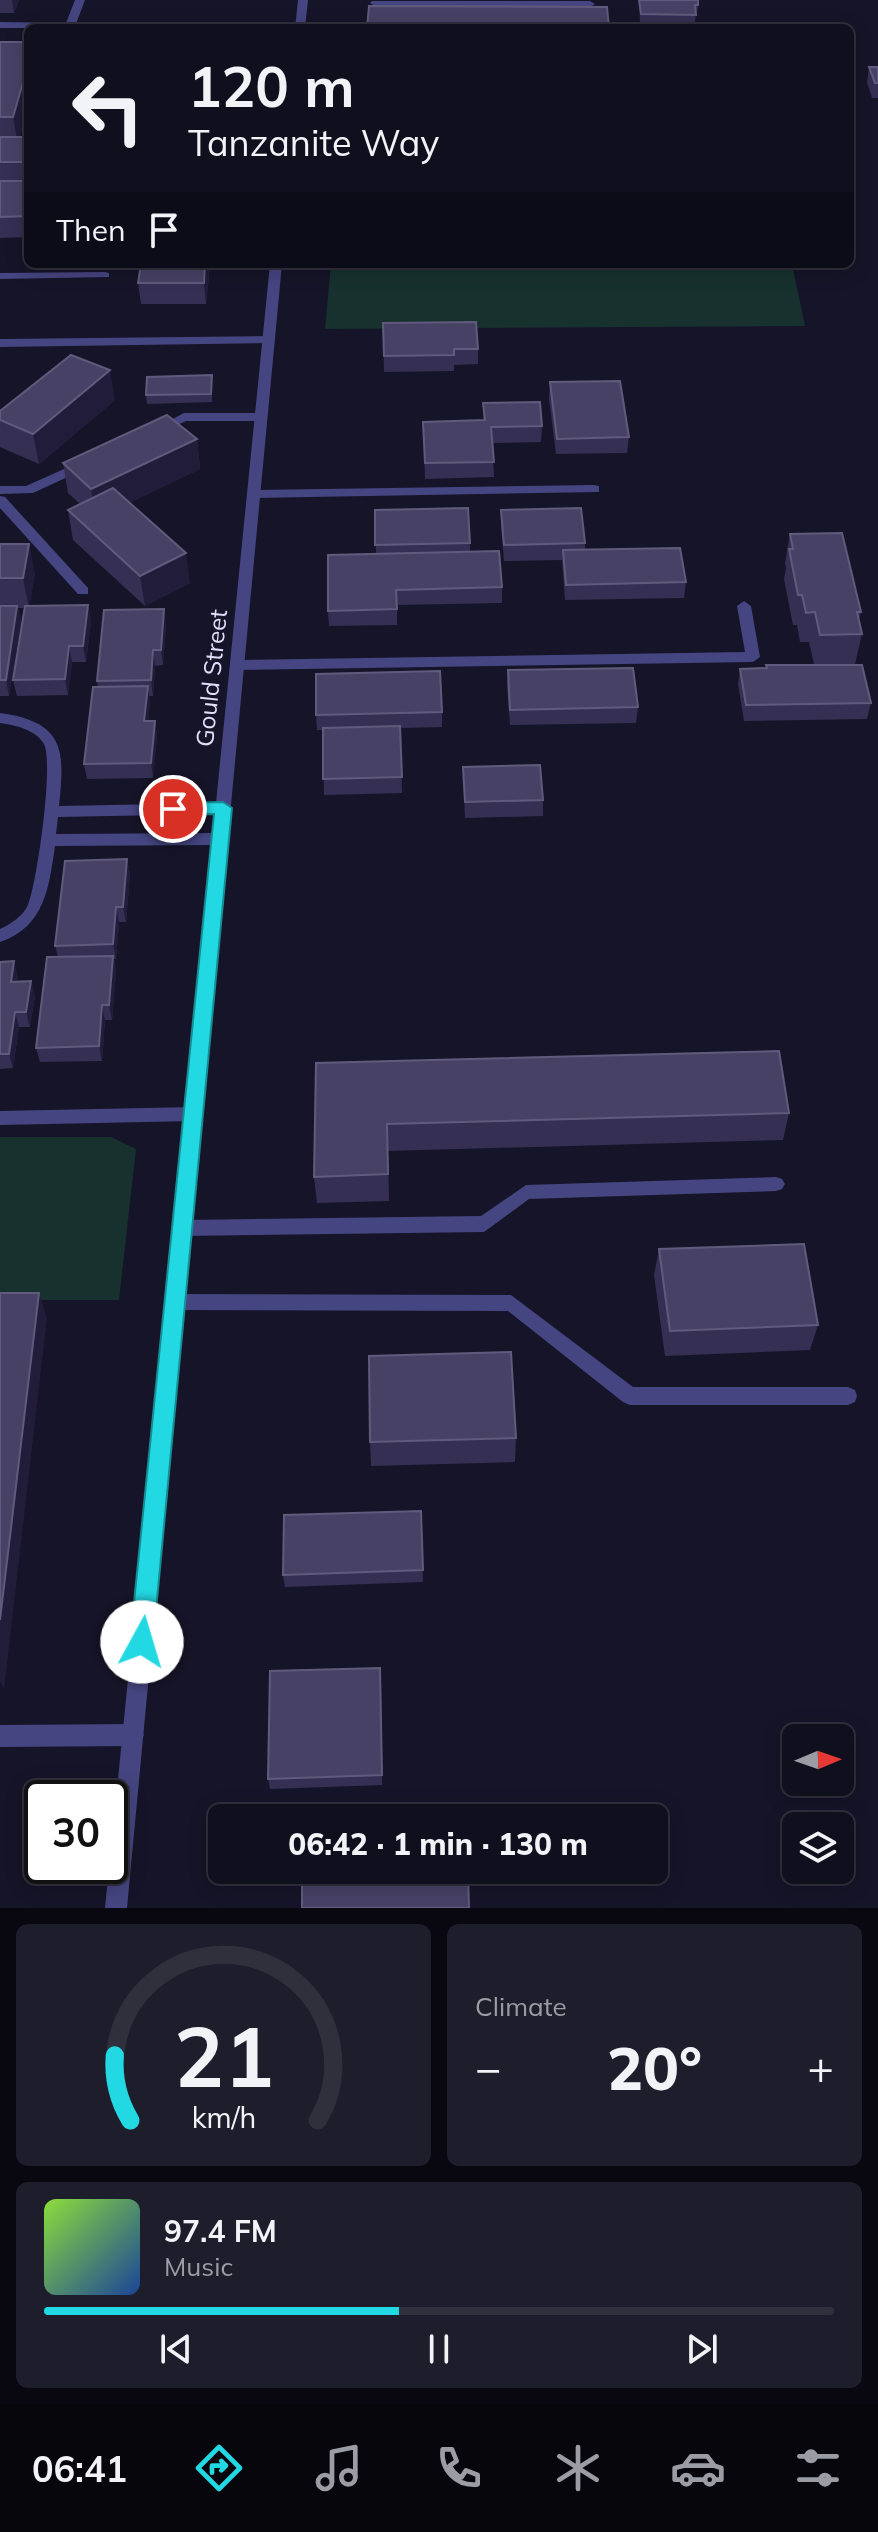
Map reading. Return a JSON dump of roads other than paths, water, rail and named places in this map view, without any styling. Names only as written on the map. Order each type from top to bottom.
[{"type":"street","points":[[71,24],[80,0]]},
{"type":"street","points":[[300,24],[303,0]]},
{"type":"street","points":[[375,3],[590,4]]},
{"type":"street","points":[[0,25],[24,25]]},
{"type":"street","name":"Gould Street","points":[[116,1908],[276,268]]},
{"type":"street","points":[[0,276],[105,275]]},
{"type":"street","points":[[0,343],[269,340]]},
{"type":"street","points":[[142,437],[184,417],[261,417]]},
{"type":"street","points":[[0,490],[28,490],[99,457]]},
{"type":"street","points":[[254,494],[594,489]]},
{"type":"street","points":[[0,500],[83,591]]},
{"type":"street","points":[[238,665],[753,657],[744,606]]},
{"type":"street","points":[[0,718],[39,731],[54,751],[47,840],[37,903],[17,928],[0,936]]},
{"type":"street","points":[[50,812],[223,808]]},
{"type":"street","points":[[47,840],[220,839]]},
{"type":"street","points":[[0,1118],[194,1114]]},
{"type":"street","points":[[182,1228],[484,1224],[526,1192],[776,1184]]},
{"type":"street","points":[[175,1302],[511,1303],[630,1396],[848,1396]]},
{"type":"street","points":[[0,1736],[133,1735]]}]
